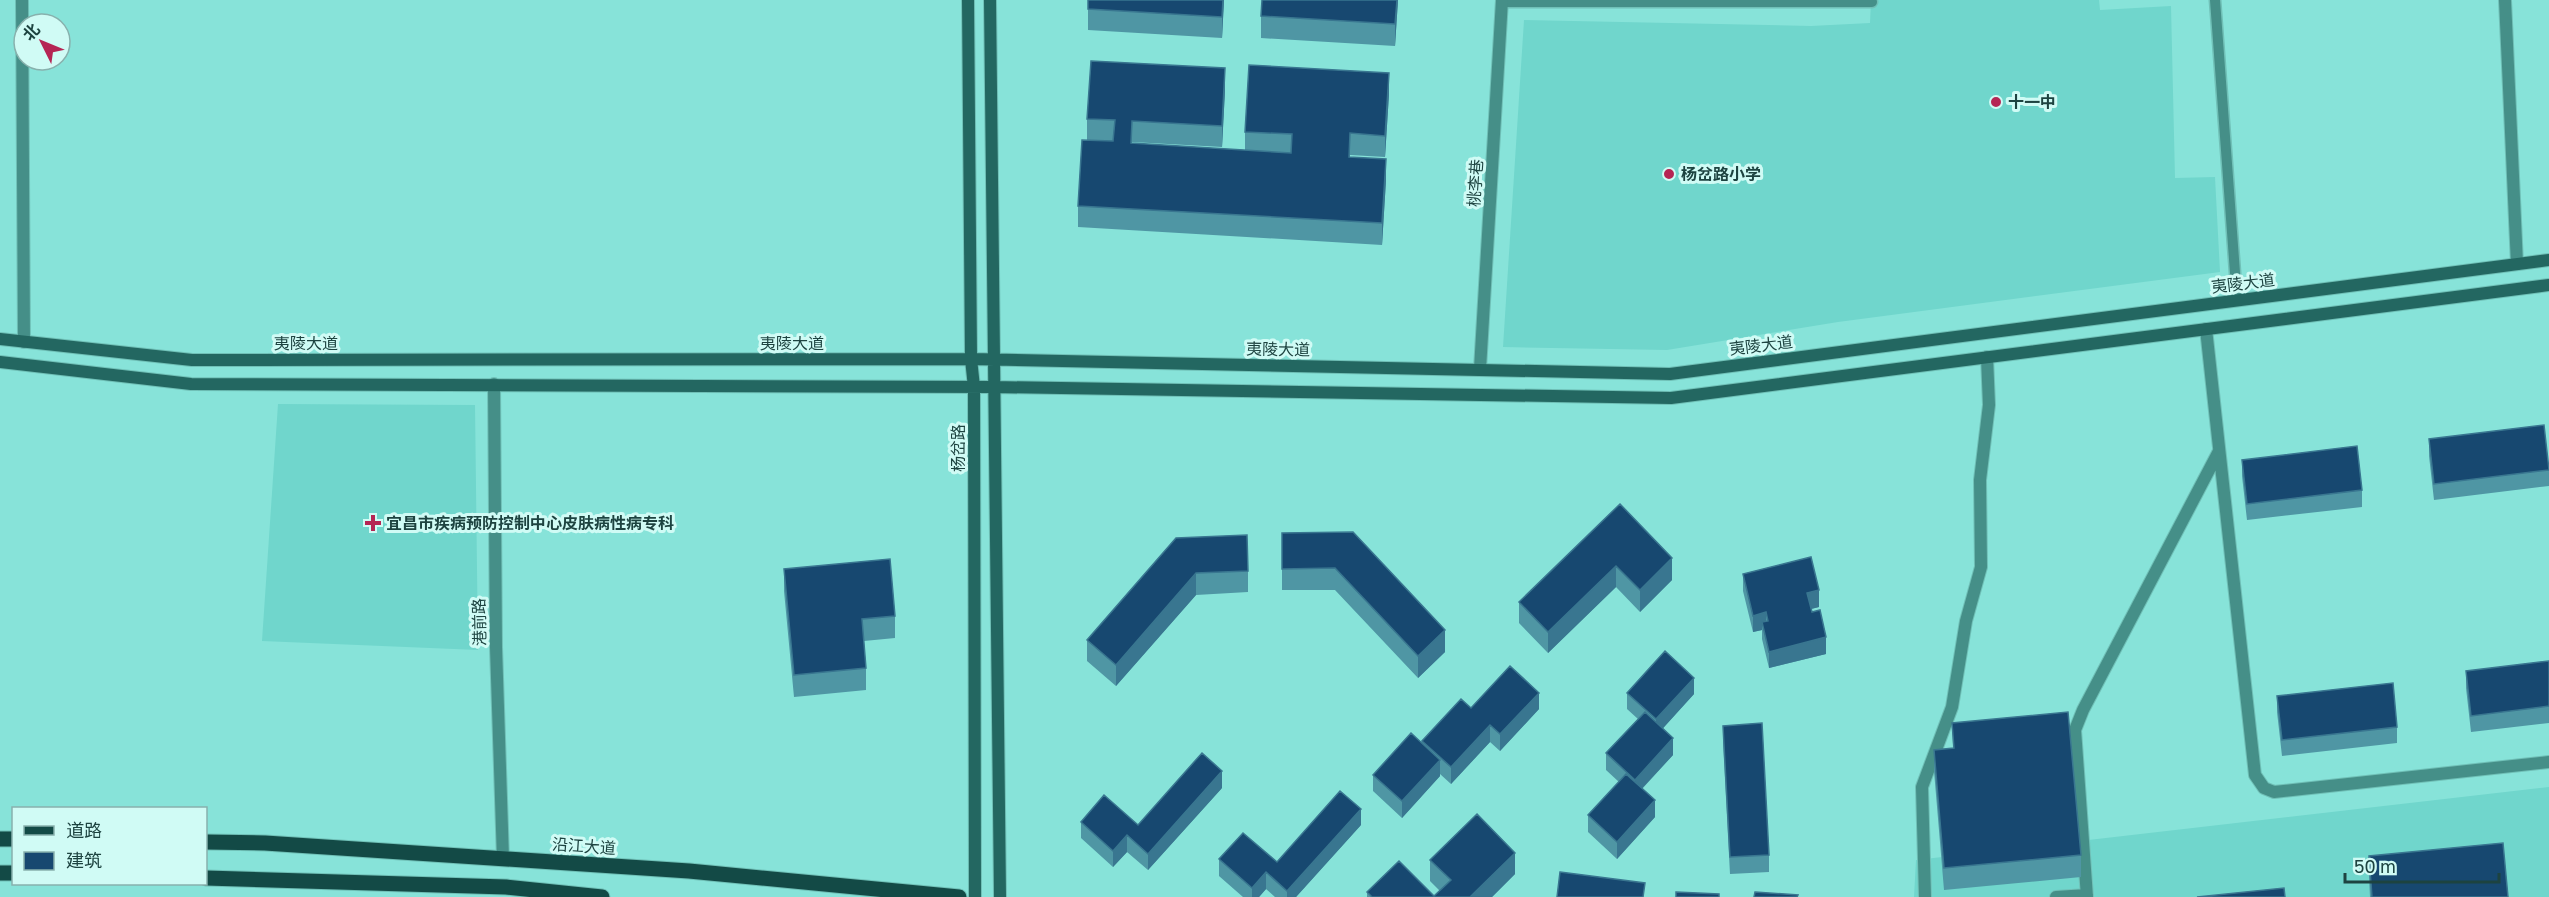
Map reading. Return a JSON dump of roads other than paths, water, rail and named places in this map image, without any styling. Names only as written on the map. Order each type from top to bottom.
[{"type":"main road","name":"杨岔路","points":[[968,0],[971,359],[974,387],[975,897]]},
{"type":"main road","points":[[990,0],[1000,897]]},
{"type":"main road","name":"夷陵大道","points":[[0,339],[192,360],[971,359],[1670,374],[2549,260]]},
{"type":"main road","points":[[0,362],[190,384],[993,387],[1671,398],[2549,285]]},
{"type":"main road","name":"沿江大道","points":[[207,842],[265,843],[689,871],[958,897]]},
{"type":"main road","points":[[207,878],[506,887],[602,897]]},
{"type":"street","points":[[22,0],[24,342]]},
{"type":"street","points":[[2505,0],[2517,264]]},
{"type":"street","name":"桃李巷","points":[[1480,369],[1502,1]]},
{"type":"street","points":[[2206,329],[2255,775],[2264,788],[2274,792],[2549,762]]},
{"type":"street","points":[[1925,897],[1922,788],[1952,707],[1966,621],[1981,567],[1980,480],[1989,405],[1986,357]]},
{"type":"street","name":"港前路","points":[[494,384],[496,646],[503,859]]},
{"type":"street","points":[[2056,897],[2087,896],[2075,729],[2219,450]]},
{"type":"lane","points":[[2215,0],[2237,300]]},
{"type":"lane","points":[[1502,1],[1872,2]]},
{"type":"place","name":"十一中","points":[[1996,102]]},
{"type":"place","name":"杨岔路小学","points":[[1669,174]]},
{"type":"place","name":"宜昌市疾病预防控制中心皮肤病性病专科","points":[[373,523]]}]
